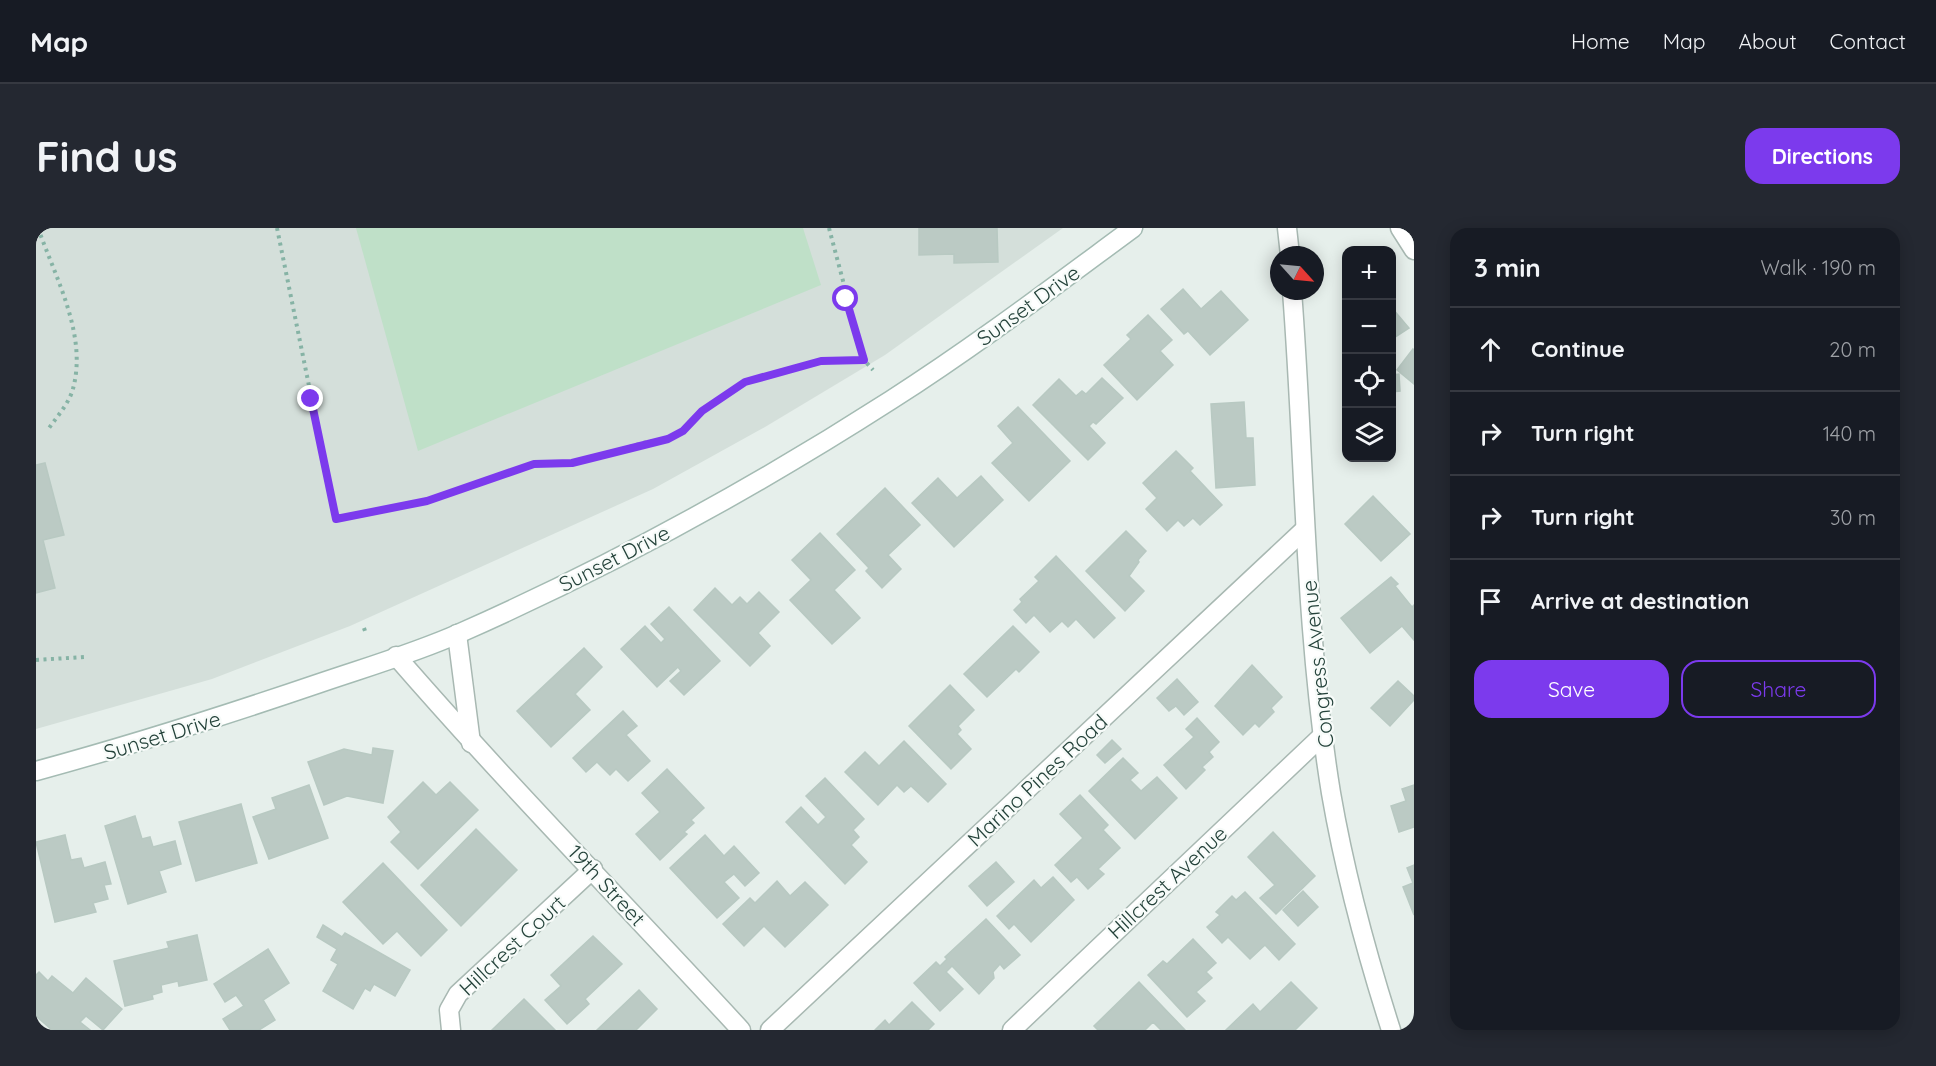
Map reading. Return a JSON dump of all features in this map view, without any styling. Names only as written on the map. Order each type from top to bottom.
[{"type":"street","name":"Sunset Drive","points":[[36,771],[145,742],[396,656],[457,634],[568,583],[687,521],[881,406],[995,330],[1133,228]]},
{"type":"street","points":[[1287,228],[1289,246]]},
{"type":"street","points":[[1400,228],[1414,250]]},
{"type":"street","name":"Congress Avenue","points":[[1292,300],[1304,530],[1323,735],[1332,794],[1360,932],[1391,1030]]},
{"type":"street","name":"Marino Pines Road","points":[[770,1030],[1304,530]]},
{"type":"street","points":[[457,634],[471,743]]},
{"type":"street","name":"19th Street","points":[[396,656],[471,743],[593,869],[741,1030]]},
{"type":"street","name":"Hillcrest Avenue","points":[[1012,1030],[1323,735]]},
{"type":"street","name":"Hillcrest Court","points":[[451,1030],[449,1010],[458,994],[593,869]]},
{"type":"path","points":[[38,228],[59,282],[78,358],[71,394],[47,431]]},
{"type":"path","points":[[277,228],[336,519],[427,501],[534,464],[572,463],[668,439],[683,431],[702,411],[745,382],[821,361],[864,360]]},
{"type":"path","points":[[829,228],[864,360],[873,370]]},
{"type":"path","points":[[36,660],[84,657]]},
{"type":"shaded area","points":[[36,228],[1063,228],[885,355],[765,427],[653,489],[350,626],[212,679],[36,729]]},
{"type":"green space","points":[[356,228],[803,228],[821,285],[418,451]]},
{"type":"building","points":[[919,228],[997,228],[998,262],[954,263],[954,254],[919,255]]},
{"type":"building","points":[[1183,289],[1201,309],[1221,291],[1248,320],[1210,355],[1188,331],[1184,334],[1161,309]]},
{"type":"building","points":[[1396,313],[1409,328],[1396,336]]},
{"type":"building","points":[[1148,315],[1172,340],[1160,351],[1173,365],[1137,400],[1104,365],[1131,339],[1127,335]]},
{"type":"building","points":[[1414,350],[1414,384],[1397,370]]},
{"type":"building","points":[[1396,374],[1399,374],[1400,391],[1396,392]]},
{"type":"building","points":[[1102,378],[1123,398],[1096,424],[1093,422],[1089,426],[1105,443],[1088,460],[1033,405],[1059,379],[1076,396],[1082,391],[1086,394]]},
{"type":"building","points":[[1244,402],[1246,438],[1253,438],[1255,485],[1216,488],[1211,404]]},
{"type":"building","points":[[1018,407],[1070,461],[1029,501],[992,463],[1013,443],[998,426]]},
{"type":"building","points":[[1176,451],[1193,468],[1190,471],[1222,505],[1200,525],[1193,518],[1184,526],[1178,520],[1167,531],[1146,509],[1157,498],[1143,483]]},
{"type":"building","points":[[45,463],[64,535],[43,540],[55,588],[36,593],[36,465]]},
{"type":"building","points":[[981,476],[1003,500],[954,547],[912,503],[938,478],[957,498]]},
{"type":"building","points":[[885,488],[920,525],[888,555],[901,569],[882,588],[866,571],[869,568],[837,534]]},
{"type":"building","points":[[1373,496],[1410,534],[1381,561],[1345,524]]},
{"type":"building","points":[[1126,531],[1146,551],[1129,576],[1144,591],[1125,611],[1086,571]]},
{"type":"building","points":[[820,533],[855,570],[834,590],[860,618],[832,644],[790,600],[811,580],[792,560]]},
{"type":"building","points":[[1056,556],[1115,618],[1094,638],[1076,619],[1068,627],[1062,621],[1050,632],[1034,615],[1026,623],[1014,610],[1022,602],[1020,599],[1039,581],[1035,577]]},
{"type":"building","points":[[1391,577],[1398,584],[1395,586],[1412,607],[1414,605],[1414,640],[1402,626],[1370,653],[1341,618]]},
{"type":"building","points":[[715,588],[732,605],[740,597],[747,604],[759,592],[779,612],[758,633],[770,646],[750,666],[694,610]]},
{"type":"building","points":[[669,607],[720,661],[684,695],[670,681],[681,671],[678,667],[657,687],[621,649],[645,626],[661,643],[665,639],[651,624]]},
{"type":"building","points":[[1013,626],[1039,652],[1019,672],[1016,669],[987,697],[964,674]]},
{"type":"building","points":[[584,648],[602,667],[575,694],[590,710],[551,747],[517,711]]},
{"type":"building","points":[[1252,665],[1282,697],[1271,708],[1274,712],[1259,727],[1255,723],[1243,735],[1215,706]]},
{"type":"building","points":[[1177,679],[1198,702],[1184,715],[1176,706],[1169,711],[1157,698]]},
{"type":"building","points":[[1398,681],[1414,696],[1414,700],[1390,726],[1371,708]]},
{"type":"building","points":[[950,685],[974,710],[958,726],[961,730],[957,734],[971,749],[951,769],[909,726]]},
{"type":"building","points":[[623,711],[637,726],[626,735],[650,761],[628,781],[616,769],[610,775],[597,762],[586,772],[573,758]]},
{"type":"building","points":[[1197,718],[1219,742],[1209,752],[1213,757],[1202,767],[1205,770],[1186,789],[1164,765],[1194,737],[1186,729]]},
{"type":"building","points":[[1112,740],[1121,749],[1105,763],[1097,755]]},
{"type":"building","points":[[904,741],[946,784],[928,802],[911,786],[904,792],[897,785],[878,805],[845,772],[865,752],[879,766]]},
{"type":"building","points":[[373,748],[393,751],[383,803],[347,796],[324,805],[308,762],[344,749],[372,755]]},
{"type":"building","points":[[1123,758],[1138,773],[1130,780],[1141,791],[1157,777],[1177,798],[1135,839],[1089,791]]},
{"type":"building","points":[[667,769],[704,808],[691,820],[694,823],[684,832],[687,834],[660,860],[636,834],[660,812],[642,793]]},
{"type":"building","points":[[825,778],[864,819],[853,830],[859,837],[851,845],[867,862],[845,884],[786,822],[801,807],[818,825],[826,817],[806,796]]},
{"type":"building","points":[[423,782],[436,795],[450,782],[478,810],[418,869],[391,842],[401,832],[388,817]]},
{"type":"building","points":[[309,785],[328,838],[269,859],[253,817],[276,809],[272,798]]},
{"type":"building","points":[[1414,785],[1414,827],[1399,832],[1391,806],[1406,801],[1402,789]]},
{"type":"building","points":[[1080,795],[1108,825],[1103,830],[1120,848],[1098,869],[1104,874],[1088,889],[1077,877],[1071,882],[1055,865],[1083,838],[1060,814]]},
{"type":"building","points":[[241,804],[257,863],[196,881],[179,822]]},
{"type":"building","points":[[135,816],[142,839],[150,837],[153,847],[175,841],[181,864],[159,871],[166,892],[128,904],[105,826]]},
{"type":"building","points":[[476,829],[517,870],[461,926],[421,885]]},
{"type":"building","points":[[1273,832],[1315,876],[1276,914],[1260,898],[1275,885],[1248,857]]},
{"type":"building","points":[[65,835],[71,860],[81,858],[84,868],[105,862],[111,884],[104,885],[108,899],[93,903],[96,912],[55,922],[36,842]]},
{"type":"building","points":[[705,835],[724,856],[734,846],[759,873],[745,886],[734,874],[724,882],[739,898],[717,918],[670,868]]},
{"type":"building","points":[[996,862],[1014,882],[987,906],[969,886]]},
{"type":"building","points":[[383,863],[447,930],[421,956],[397,931],[383,944],[343,902]]},
{"type":"building","points":[[1414,865],[1414,915],[1403,887],[1413,883],[1407,868]]},
{"type":"building","points":[[1053,877],[1074,900],[1031,942],[1014,924],[1009,929],[997,916],[1034,880],[1041,888]]},
{"type":"building","points":[[777,881],[790,896],[805,882],[828,905],[785,947],[764,926],[744,946],[723,924],[750,898],[755,903]]},
{"type":"building","points":[[1303,891],[1318,907],[1298,926],[1283,910]]},
{"type":"building","points":[[1245,892],[1295,944],[1279,960],[1265,945],[1250,959],[1228,937],[1222,943],[1207,927],[1220,915],[1216,912],[1232,896],[1236,900]]},
{"type":"building","points":[[986,919],[1020,955],[1004,969],[1000,964],[993,972],[994,978],[979,994],[952,966],[946,972],[963,989],[940,1011],[914,983],[936,962],[940,966],[947,959],[945,957]]},
{"type":"building","points":[[323,925],[342,937],[345,933],[410,970],[395,996],[374,984],[370,991],[365,988],[353,1009],[323,991],[338,964],[331,960],[337,949],[317,937]]},
{"type":"building","points":[[197,935],[207,980],[179,986],[178,981],[161,985],[162,992],[152,995],[153,999],[125,1006],[114,961],[169,948],[167,942]]},
{"type":"building","points":[[593,936],[622,964],[585,999],[589,1004],[567,1024],[545,1000],[561,986],[551,975]]},
{"type":"building","points":[[1193,939],[1216,963],[1206,972],[1212,978],[1196,992],[1205,1001],[1187,1017],[1148,975],[1163,961],[1167,964]]},
{"type":"building","points":[[268,949],[289,983],[263,1000],[275,1020],[259,1030],[230,1030],[223,1019],[244,1006],[236,995],[225,1002],[214,984]]},
{"type":"building","points":[[39,972],[48,981],[52,976],[73,993],[86,978],[122,1009],[103,1030],[86,1016],[80,1022],[90,1030],[52,1030],[36,1016],[36,975]]},
{"type":"building","points":[[1139,982],[1185,1030],[1161,1030],[1153,1022],[1145,1030],[1098,1030],[1094,1026]]},
{"type":"building","points":[[1291,982],[1317,1008],[1295,1030],[1226,1030],[1253,1004],[1260,1012]]},
{"type":"building","points":[[639,990],[657,1009],[636,1030],[597,1030]]},
{"type":"building","points":[[524,999],[555,1030],[492,1030]]},
{"type":"building","points":[[912,1002],[934,1024],[928,1030],[875,1030],[885,1020],[889,1025]]},
{"type":"route","points":[[311,399],[336,519],[427,501],[534,464],[572,463],[647,442],[668,439],[683,431],[702,411],[745,382],[781,370],[821,361],[864,360],[846,299]]}]
